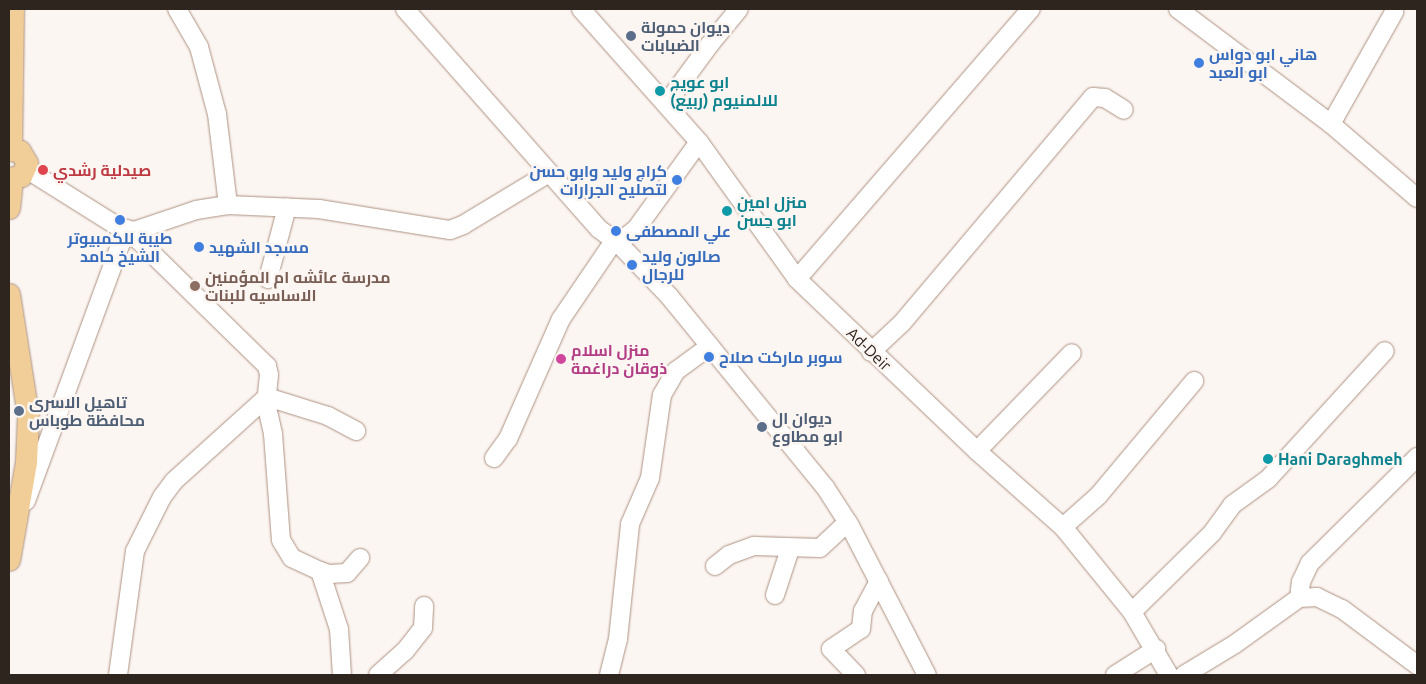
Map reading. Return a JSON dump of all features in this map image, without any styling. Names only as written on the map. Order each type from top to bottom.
[{"type":"main road","points":[[12,186],[24,154],[10,149],[13,9]]},
{"type":"main road","points":[[9,294],[28,416],[26,462],[9,560]]},
{"type":"street","points":[[178,9],[199,48],[217,114],[228,205]]},
{"type":"street","points":[[407,9],[549,173],[669,296],[825,487],[848,522],[927,675]]},
{"type":"street","name":"Ad-Deir","points":[[581,9],[699,142],[797,279],[977,451],[1063,527],[1132,612],[1156,649],[1169,675]]},
{"type":"street","points":[[666,104],[710,44],[740,9]]},
{"type":"street","points":[[797,279],[1031,9]]},
{"type":"street","points":[[1178,9],[1331,124],[1417,198]]},
{"type":"street","points":[[1331,124],[1394,12]]},
{"type":"street","points":[[872,352],[902,323],[1094,97],[1105,98],[1124,110]]},
{"type":"street","points":[[494,458],[508,439],[561,319],[616,242],[636,229],[699,142]]},
{"type":"street","points":[[12,186],[126,229],[142,231],[196,210],[228,205],[287,208],[390,218],[450,230],[463,225],[549,173]]},
{"type":"street","points":[[268,279],[287,208]]},
{"type":"street","points":[[126,229],[262,358],[270,375],[267,397],[273,434],[280,540],[292,558],[329,574],[346,572],[360,558]]},
{"type":"street","points":[[16,527],[126,229]]},
{"type":"street","points":[[609,675],[618,639],[630,524],[650,478],[662,395],[676,371],[710,346]]},
{"type":"street","points":[[1132,612],[1212,533],[1232,506],[1268,479],[1385,351]]},
{"type":"street","points":[[977,451],[1072,352]]},
{"type":"street","points":[[1063,527],[1098,496],[1194,381]]},
{"type":"street","points":[[267,397],[328,416],[356,431]]},
{"type":"street","points":[[118,675],[133,558],[144,530],[174,481],[267,397]]},
{"type":"street","points":[[1299,598],[1301,582],[1310,563],[1417,457]]},
{"type":"street","points":[[715,566],[729,556],[754,546],[790,549],[820,548],[848,522]]},
{"type":"street","points":[[775,595],[790,549]]},
{"type":"street","points":[[320,571],[338,629],[342,675]]},
{"type":"street","points":[[856,675],[831,649],[861,629],[863,612],[879,581]]},
{"type":"street","points":[[1184,675],[1235,644],[1299,598],[1317,597],[1342,609],[1417,665]]},
{"type":"street","points":[[378,675],[405,651],[423,628],[424,606]]},
{"type":"street","points":[[1115,675],[1156,649]]},
{"type":"place","name":"ديوان حمولة الضبابات","points":[[631,36]]},
{"type":"place","name":"هاني ابو دواس ابو العبد","points":[[1199,63]]},
{"type":"place","name":"ابو عويج للالمنيوم (ربيع)","points":[[660,91]]},
{"type":"place","name":"صيدلية رشدي","points":[[43,170]]},
{"type":"place","name":"كراج وليد وابو حسن لتصليح الجرارات","points":[[677,180]]},
{"type":"place","name":"منزل امين ابو حِسن","points":[[727,211]]},
{"type":"place","name":"طيبة للكمبيوتر الشيخ حامد","points":[[120,220]]},
{"type":"place","name":"علي المصطفى","points":[[616,231]]},
{"type":"place","name":"مسجد الشهيد","points":[[199,247]]},
{"type":"place","name":"صالون وليد للرجال","points":[[632,265]]},
{"type":"place","name":"مدرسة عائشه ام المؤمنين الاساسيه للبنات","points":[[195,286]]},
{"type":"place","name":"سوبر ماركت صلاح","points":[[709,357]]},
{"type":"place","name":"منزل اسلام ذوقان دراغمة","points":[[561,359]]},
{"type":"place","name":"تاهيل الاسرى محافظة طوباس","points":[[19,411]]},
{"type":"place","name":"ديوان ال ابو مطاوع","points":[[762,427]]},
{"type":"place","name":"Hani Daraghmeh","points":[[1268,459]]}]
